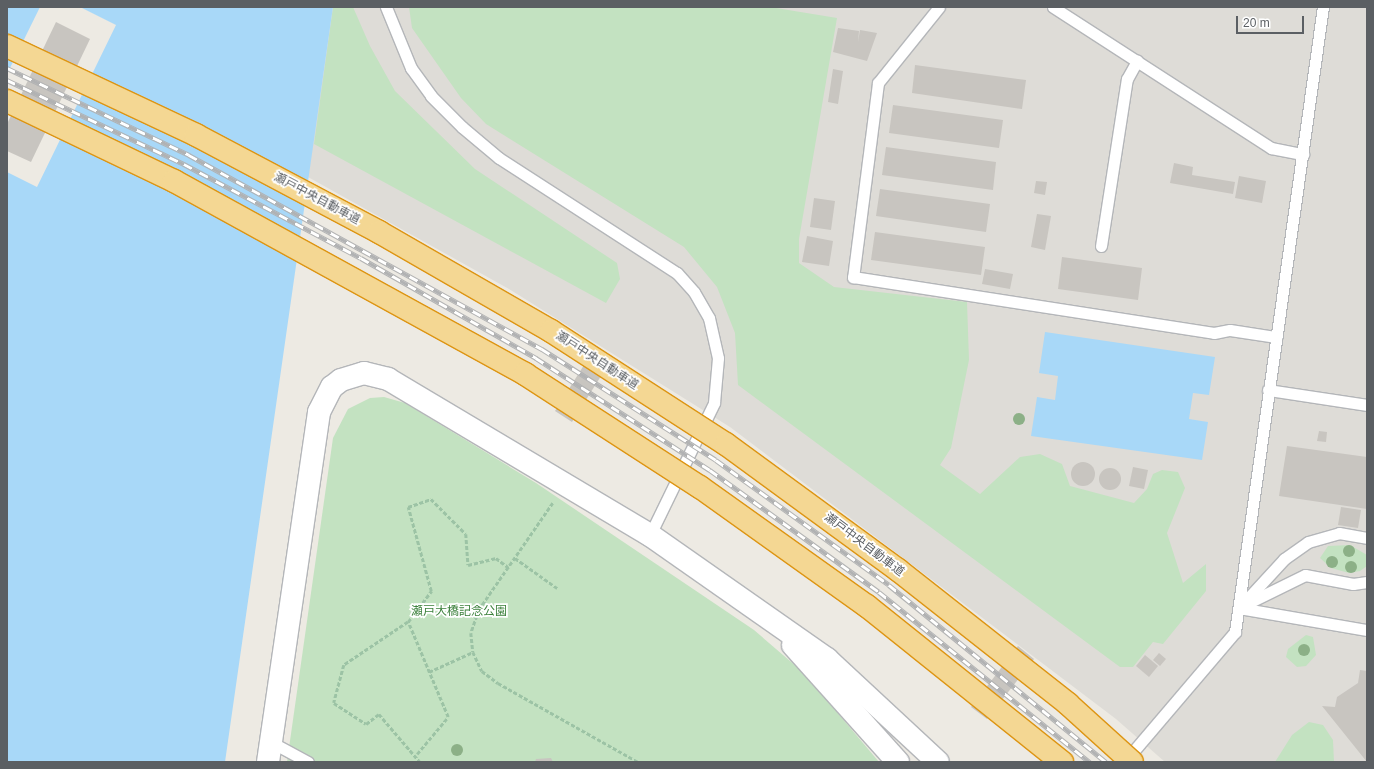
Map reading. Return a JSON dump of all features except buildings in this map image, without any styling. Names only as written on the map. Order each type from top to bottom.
[{"type":"highway","name":"瀬戸中央自動車道","points":[[7,46],[203,139],[379,232],[551,331],[726,444],[898,570],[1068,704],[1132,762]]},
{"type":"highway","points":[[7,101],[174,181],[525,374],[700,487],[867,606],[1062,762]]},
{"type":"street","points":[[269,752],[319,412],[332,387],[341,380],[364,373],[388,379],[565,486],[650,535],[775,625],[827,659],[938,762]]},
{"type":"street","points":[[775,625],[898,762]]},
{"type":"lane","points":[[386,7],[411,68],[430,96],[462,128],[499,158],[677,273],[709,318],[718,358],[714,403],[650,535]]},
{"type":"lane","points":[[940,7],[878,83],[853,277],[1214,333],[1230,330],[1276,337]]},
{"type":"lane","points":[[1053,7],[1271,148],[1303,154]]},
{"type":"lane","points":[[1124,762],[1235,632],[1323,7]]},
{"type":"lane","points":[[1101,246],[1127,79],[1137,61]]},
{"type":"lane","points":[[1268,390],[1367,405]]},
{"type":"lane","points":[[1238,608],[1284,559],[1304,544],[1340,533],[1367,538]]},
{"type":"lane","points":[[1238,608],[1305,575],[1352,584],[1367,582]]},
{"type":"lane","points":[[1238,608],[1367,630]]},
{"type":"lane","points":[[269,752],[308,762]]},
{"type":"path","points":[[565,486],[479,610],[471,633],[473,652],[482,671],[498,683],[638,762]]},
{"type":"path","points":[[420,762],[417,754],[380,714],[366,724],[334,703],[344,665],[408,622],[431,591],[408,507],[431,499],[466,534],[468,565],[496,558],[508,567]]},
{"type":"path","points":[[515,558],[557,588]]},
{"type":"path","points":[[408,622],[448,717],[417,754]]},
{"type":"path","points":[[429,672],[473,652]]},
{"type":"shaded area","points":[[333,7],[1367,7],[1367,762],[1165,762],[1116,719],[730,427],[509,289],[308,177]]},
{"type":"green space","points":[[333,7],[353,7],[370,46],[395,91],[475,169],[617,263],[620,279],[606,303],[314,144]]},
{"type":"green space","points":[[409,7],[770,7],[837,18],[799,239],[799,263],[834,287],[967,302],[969,360],[951,448],[940,465],[980,494],[1020,457],[1040,454],[1062,464],[1070,486],[1134,503],[1147,489],[1153,474],[1162,470],[1178,472],[1185,488],[1167,533],[1183,583],[1206,564],[1206,591],[1163,644],[1153,642],[1133,667],[1120,667],[738,385],[735,333],[717,287],[684,247],[486,124],[461,98],[412,28]]},
{"type":"green space","name":"瀬戸大橋記念公園","points":[[384,397],[405,403],[536,483],[754,630],[804,673],[879,762],[287,762],[333,438],[348,409],[370,398]]},
{"type":"green space","points":[[1350,545],[1367,555],[1367,566],[1360,571],[1349,573],[1331,568],[1320,558],[1328,546]]},
{"type":"green space","points":[[1306,635],[1313,637],[1316,655],[1306,666],[1297,667],[1286,657],[1288,649]]},
{"type":"green space","points":[[1309,722],[1323,725],[1333,740],[1334,762],[1275,762],[1292,735]]},
{"type":"water","points":[[7,7],[40,7],[7,74]]},
{"type":"water","points":[[80,7],[333,7],[225,762],[7,762],[7,172],[37,187],[116,25]]},
{"type":"water","points":[[1045,332],[1215,357],[1209,395],[1193,393],[1189,419],[1208,422],[1202,460],[1031,436],[1037,397],[1055,400],[1058,376],[1039,373]]},
{"type":"railway","points":[[7,68],[189,155],[542,349],[716,460],[889,585],[1106,762]]},
{"type":"railway","points":[[7,80],[184,164],[361,258],[536,358],[710,470],[879,592],[1090,762]]}]
